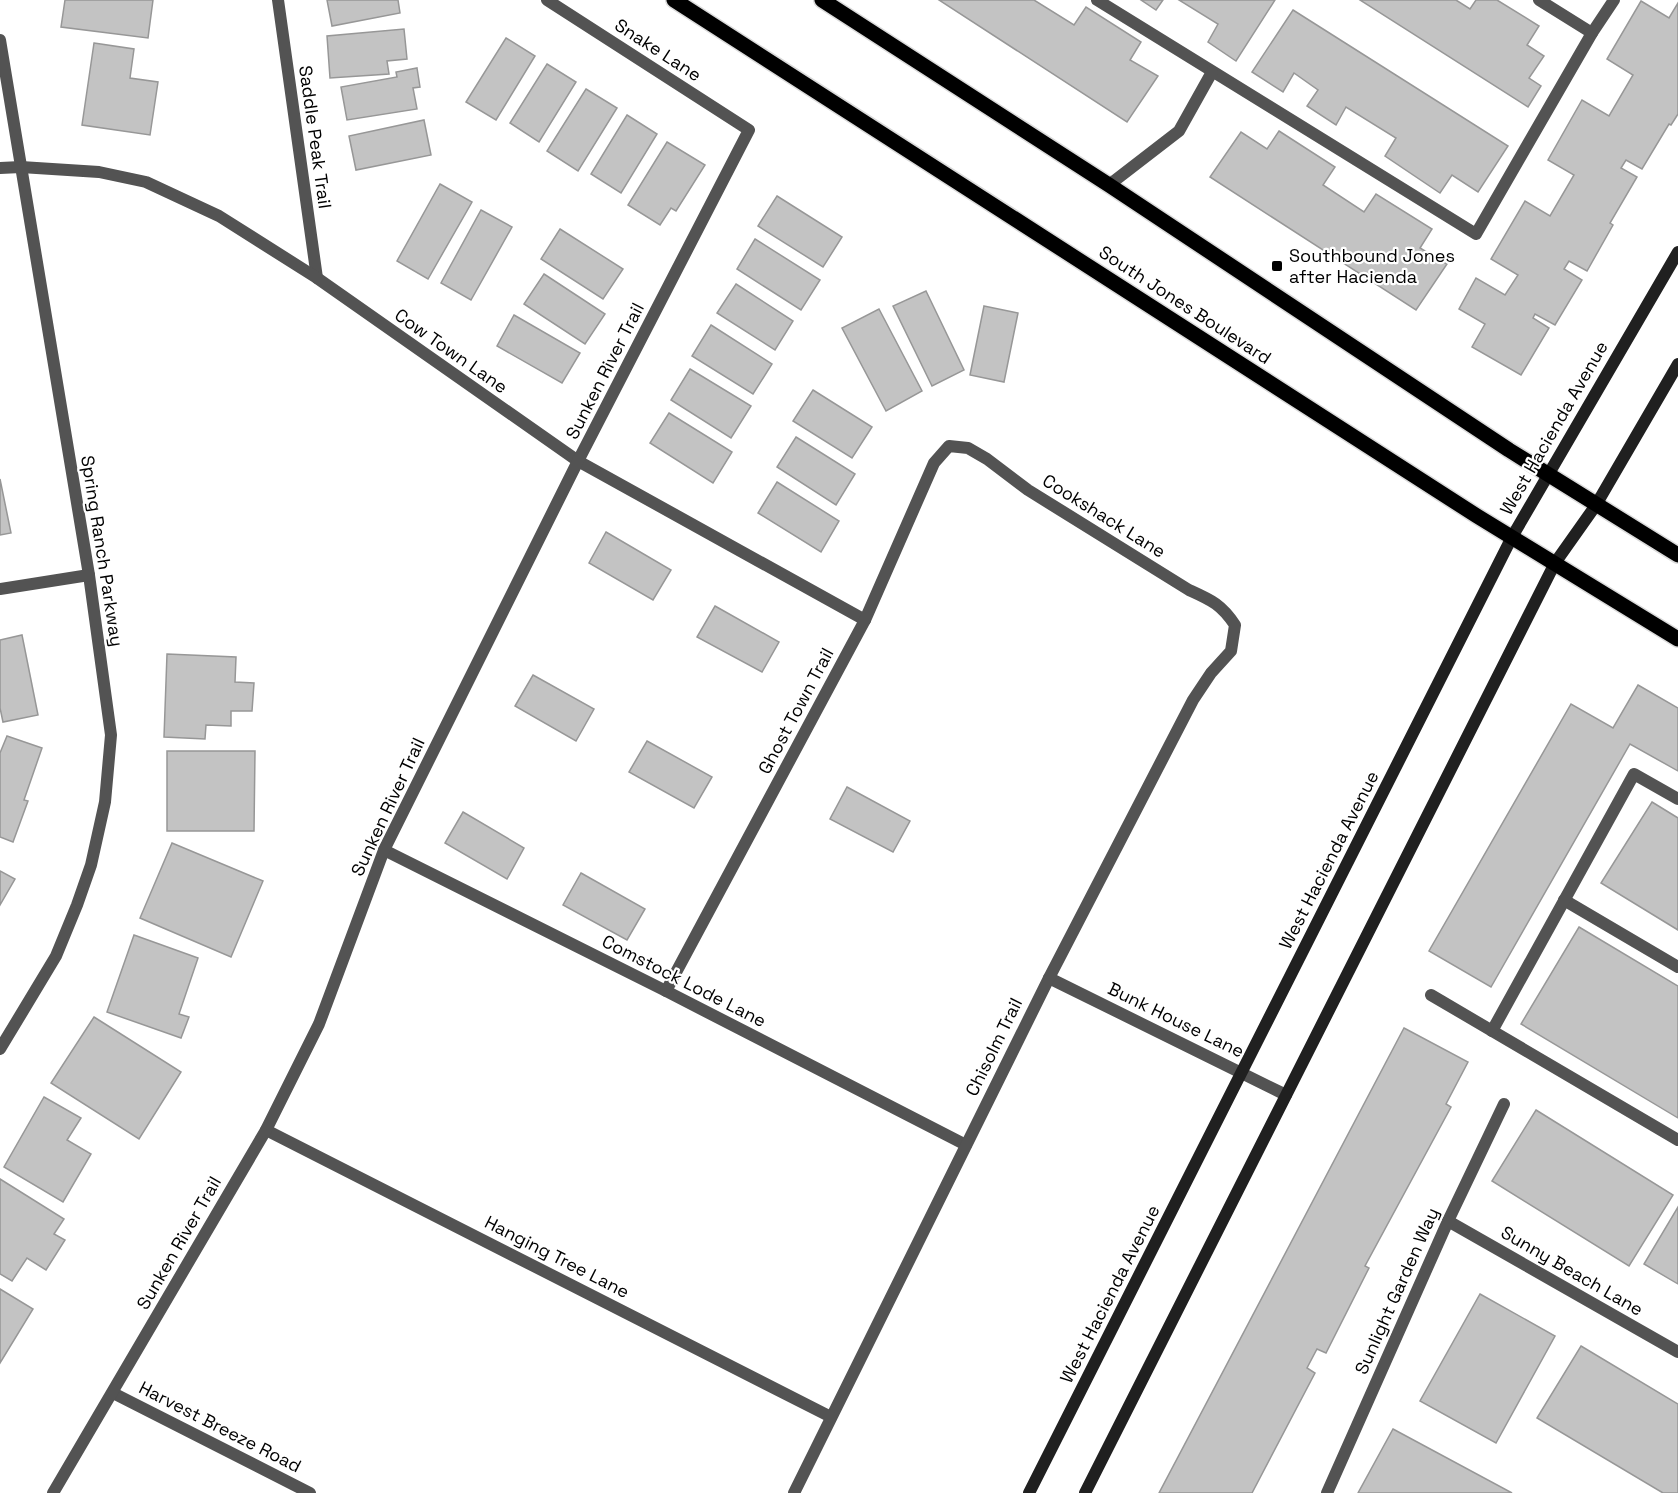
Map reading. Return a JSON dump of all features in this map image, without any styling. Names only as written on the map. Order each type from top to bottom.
[{"type":"main road","name":"South Jones Boulevard","points":[[674,0],[1512,537],[1678,639]]},
{"type":"main road","points":[[822,0],[1109,185],[1548,475],[1678,555]]},
{"type":"main road","name":"West Hacienda Avenue","points":[[1029,1493],[1512,537],[1678,252]]},
{"type":"main road","points":[[1085,1493],[1555,563],[1596,505],[1678,364]]},
{"type":"street","name":"Saddle Peak Trail","points":[[278,0],[317,278]]},
{"type":"street","name":"Snake Lane","points":[[547,0],[749,130]]},
{"type":"street","points":[[1097,0],[1476,234],[1592,33],[1614,0]]},
{"type":"street","points":[[1539,0],[1592,33]]},
{"type":"street","name":"Spring Ranch Parkway","points":[[0,40],[89,575],[111,735],[105,802],[91,865],[60,946],[0,1048]]},
{"type":"street","points":[[1109,185],[1179,131],[1212,72]]},
{"type":"street","name":"Sunken River Trail","points":[[53,1493],[266,1130],[319,1024],[384,850],[578,462],[749,130]]},
{"type":"street","name":"Cow Town Lane","points":[[0,168],[21,167],[99,172],[146,182],[219,216],[317,278],[578,462],[865,620]]},
{"type":"street","name":"Ghost Town Trail","points":[[666,991],[865,620],[930,470],[949,446]]},
{"type":"street","name":"Cookshack Lane","points":[[949,446],[968,448],[987,459],[1028,490],[1189,590],[1216,603],[1226,611],[1235,625]]},
{"type":"street","points":[[0,589],[89,575]]},
{"type":"street","name":"Chisolm Trail","points":[[794,1493],[1049,978],[1192,700],[1211,673],[1232,651],[1235,625]]},
{"type":"street","points":[[1492,1031],[1634,774],[1678,799]]},
{"type":"street","name":"Comstock Lode Lane","points":[[384,850],[966,1145]]},
{"type":"street","points":[[1564,900],[1678,967]]},
{"type":"street","name":"Bunk House Lane","points":[[1049,978],[1286,1095]]},
{"type":"street","points":[[1431,995],[1678,1140]]},
{"type":"street","name":"Sunlight Garden Way","points":[[1327,1493],[1448,1221],[1504,1104]]},
{"type":"street","name":"Hanging Tree Lane","points":[[266,1130],[831,1417]]},
{"type":"street","name":"Sunny Beach Lane","points":[[1448,1221],[1678,1352]]},
{"type":"street","name":"Harvest Breeze Road","points":[[113,1393],[310,1493]]},
{"type":"building","points":[[65,0],[153,0],[148,38],[61,27]]},
{"type":"building","points":[[327,0],[398,0],[400,13],[332,26]]},
{"type":"building","points":[[939,0],[1034,0],[1074,25],[1086,7],[1141,42],[1130,60],[1158,76],[1127,122]]},
{"type":"building","points":[[1141,0],[1163,0],[1156,10]]},
{"type":"building","points":[[1179,0],[1275,0],[1236,61],[1208,42],[1218,24]]},
{"type":"building","points":[[1360,0],[1456,0],[1470,9],[1476,0],[1497,0],[1539,26],[1527,45],[1544,56],[1529,78],[1541,86],[1528,107]]},
{"type":"building","points":[[1641,1],[1669,18],[1678,3],[1678,114],[1671,125],[1669,124],[1642,169],[1626,160],[1621,168],[1637,177],[1610,223],[1613,225],[1587,271],[1569,261],[1564,269],[1582,280],[1555,325],[1535,314],[1533,318],[1549,328],[1521,375],[1472,347],[1485,324],[1459,309],[1476,278],[1505,295],[1518,275],[1491,259],[1525,201],[1550,216],[1574,175],[1548,160],[1582,100],[1609,116],[1633,75],[1607,59]]},
{"type":"building","points":[[1293,10],[1508,146],[1478,192],[1452,175],[1440,193],[1385,156],[1396,138],[1346,107],[1336,125],[1307,106],[1318,90],[1294,73],[1283,92],[1252,72]]},
{"type":"building","points":[[404,29],[407,59],[387,61],[389,74],[330,78],[327,36]]},
{"type":"building","points":[[506,38],[535,56],[496,120],[466,102]]},
{"type":"building","points":[[94,43],[134,49],[130,78],[158,82],[150,135],[82,125]]},
{"type":"building","points":[[547,64],[576,82],[539,142],[510,123]]},
{"type":"building","points":[[417,68],[420,87],[413,88],[417,109],[347,120],[341,87],[397,77],[396,72]]},
{"type":"building","points":[[586,89],[617,108],[578,171],[547,151]]},
{"type":"building","points":[[627,115],[657,134],[621,193],[591,174]]},
{"type":"building","points":[[424,120],[431,155],[356,170],[349,136]]},
{"type":"building","points":[[1279,131],[1335,167],[1323,185],[1364,212],[1376,194],[1432,229],[1420,248],[1447,264],[1416,310],[1210,177],[1241,132],[1267,149]]},
{"type":"building","points":[[667,142],[705,165],[676,211],[671,208],[660,225],[628,205]]},
{"type":"building","points":[[440,184],[472,202],[428,279],[397,261]]},
{"type":"building","points":[[777,196],[842,237],[823,267],[758,226]]},
{"type":"building","points":[[481,210],[512,227],[471,300],[441,283]]},
{"type":"building","points":[[560,229],[623,269],[603,299],[541,259]]},
{"type":"building","points":[[755,239],[820,280],[801,310],[737,269]]},
{"type":"building","points":[[544,274],[605,314],[585,344],[524,304]]},
{"type":"building","points":[[736,284],[793,321],[775,350],[717,313]]},
{"type":"building","points":[[926,291],[964,370],[932,386],[893,306]]},
{"type":"building","points":[[984,306],[1018,313],[1004,382],[970,375]]},
{"type":"building","points":[[879,309],[922,391],[886,411],[842,328]]},
{"type":"building","points":[[514,315],[580,353],[562,383],[497,346]]},
{"type":"building","points":[[711,325],[772,364],[753,394],[692,356]]},
{"type":"building","points":[[690,369],[751,406],[731,438],[671,400]]},
{"type":"building","points":[[813,390],[872,427],[852,458],[793,421]]},
{"type":"building","points":[[669,413],[732,452],[713,483],[650,443]]},
{"type":"building","points":[[796,437],[855,474],[836,505],[777,467]]},
{"type":"building","points":[[0,479],[11,533],[0,535]]},
{"type":"building","points":[[777,482],[839,521],[821,552],[758,513]]},
{"type":"building","points":[[606,532],[671,570],[653,600],[589,563]]},
{"type":"building","points":[[715,606],[779,642],[762,672],[697,637]]},
{"type":"building","points":[[22,635],[38,715],[3,722],[0,708],[0,640]]},
{"type":"building","points":[[167,654],[236,657],[235,682],[254,683],[252,711],[231,711],[231,726],[206,725],[205,739],[164,737]]},
{"type":"building","points":[[533,675],[594,709],[576,741],[515,706]]},
{"type":"building","points":[[1638,685],[1678,708],[1678,771],[1630,744],[1491,987],[1429,951],[1571,704],[1613,728]]},
{"type":"building","points":[[7,736],[42,748],[24,800],[28,801],[13,842],[0,837],[0,753]]},
{"type":"building","points":[[647,741],[712,777],[694,808],[629,772]]},
{"type":"building","points":[[167,751],[255,751],[254,831],[167,831]]},
{"type":"building","points":[[847,787],[910,821],[893,852],[830,819]]},
{"type":"building","points":[[1652,802],[1678,818],[1678,930],[1601,883]]},
{"type":"building","points":[[463,812],[524,848],[507,879],[445,843]]},
{"type":"building","points":[[172,843],[263,881],[231,957],[140,918]]},
{"type":"building","points":[[0,871],[15,879],[0,905]]},
{"type":"building","points":[[581,873],[645,909],[627,940],[563,905]]},
{"type":"building","points":[[1579,927],[1678,986],[1678,1118],[1521,1024]]},
{"type":"building","points":[[134,935],[198,958],[179,1014],[189,1017],[181,1038],[107,1012]]},
{"type":"building","points":[[94,1017],[181,1072],[139,1139],[51,1083]]},
{"type":"building","points":[[1404,1028],[1468,1062],[1446,1104],[1451,1107],[1365,1266],[1369,1268],[1326,1353],[1317,1349],[1307,1368],[1315,1373],[1252,1493],[1159,1493]]},
{"type":"building","points":[[44,1097],[81,1118],[67,1140],[91,1154],[63,1202],[4,1167]]},
{"type":"building","points":[[1536,1110],[1673,1195],[1629,1266],[1492,1181]]},
{"type":"building","points":[[0,1179],[64,1219],[54,1234],[65,1240],[46,1270],[27,1258],[12,1281],[0,1274]]},
{"type":"building","points":[[1678,1207],[1678,1284],[1644,1264]]},
{"type":"building","points":[[0,1289],[33,1309],[0,1363]]},
{"type":"building","points":[[1480,1294],[1555,1336],[1496,1443],[1420,1401]]},
{"type":"building","points":[[1581,1346],[1678,1404],[1678,1493],[1663,1493],[1537,1418]]},
{"type":"building","points":[[1393,1429],[1512,1493],[1358,1493]]},
{"type":"place","name":"Southbound Jones after Hacienda","points":[[1277,266]]}]
